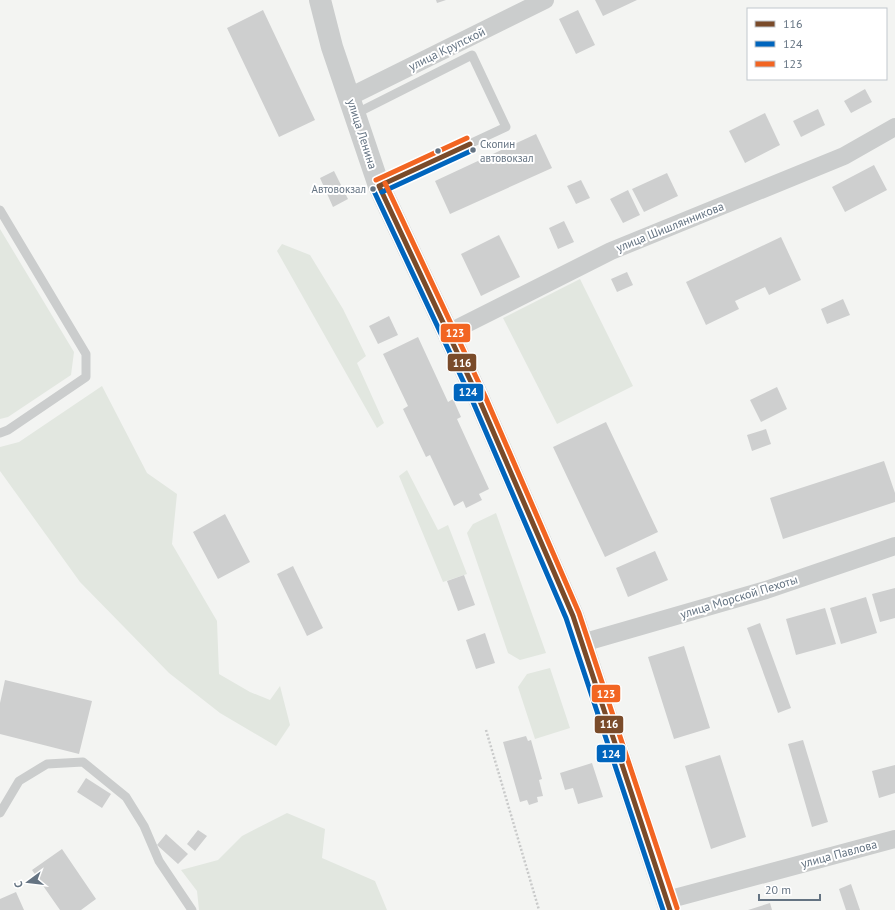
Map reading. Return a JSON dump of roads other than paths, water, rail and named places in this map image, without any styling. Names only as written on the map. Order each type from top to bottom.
[{"type":"street","name":"улица Ленина","points":[[320,0],[332,47],[379,186],[448,333],[573,616],[669,905]]},
{"type":"street","name":"улица Крупской","points":[[352,105],[545,0]]},
{"type":"street","name":"улица Шишлянникова","points":[[448,333],[612,251],[844,156],[895,127]]},
{"type":"street","name":"улица Морской Пехоты","points":[[582,643],[766,590],[895,546]]},
{"type":"street","name":"улица Павлова","points":[[669,905],[895,839]]},
{"type":"lane","points":[[352,105],[472,55],[506,127],[379,186]]},
{"type":"lane","points":[[0,210],[86,354],[86,377],[8,430],[0,433]]},
{"type":"lane","points":[[0,813],[19,781],[47,764],[83,762],[126,797],[144,826],[159,861],[192,910]]},
{"type":"place","name":"Скопин автовокзал","points":[[473,150]]},
{"type":"place","name":"Автовокзал","points":[[373,189]]}]
